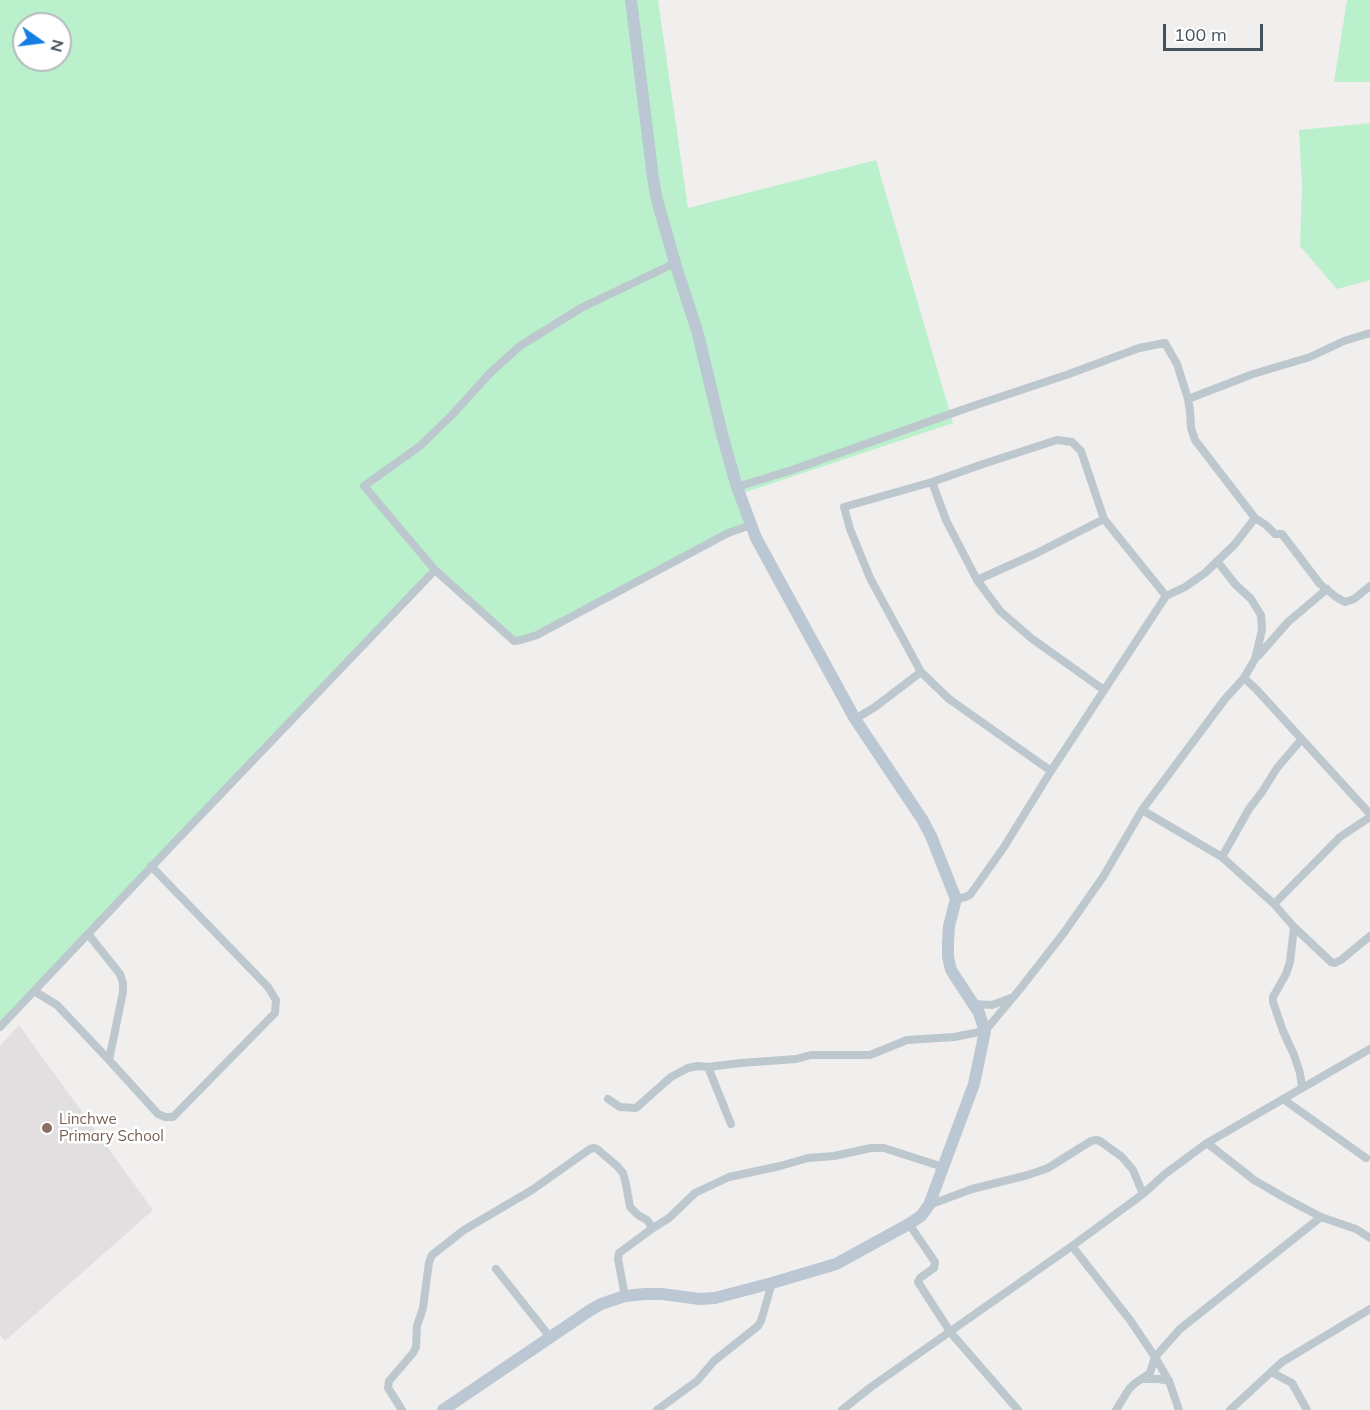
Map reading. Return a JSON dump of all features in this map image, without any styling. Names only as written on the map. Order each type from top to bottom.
[{"type":"street","points":[[631,0],[657,200],[698,334],[737,487],[756,538],[855,719],[931,836],[956,899],[949,926],[948,957],[951,970],[979,1013],[985,1030]]},
{"type":"street","points":[[675,263],[581,308],[520,346],[490,373],[420,446],[364,486],[435,570],[514,641],[537,635],[729,533],[751,525]]},
{"type":"street","points":[[1188,399],[1253,374],[1311,357],[1344,341],[1370,333]]},
{"type":"street","points":[[737,487],[1069,374],[1138,348],[1165,343],[1177,364],[1188,399],[1191,428],[1195,440],[1255,518],[1275,534],[1282,534],[1320,584],[1336,597],[1345,602],[1354,599],[1370,586]]},
{"type":"street","points":[[1051,771],[949,699],[921,672],[870,578],[850,529],[844,507],[932,482],[1057,440],[1072,442],[1081,451],[1104,519],[1166,596]]},
{"type":"street","points":[[932,482],[946,520],[977,580],[1000,612],[1030,638],[1104,690]]},
{"type":"street","points":[[956,899],[970,895],[1004,847],[1166,596],[1205,573],[1234,544],[1255,518]]},
{"type":"street","points":[[977,580],[1104,519]]},
{"type":"street","points":[[1217,561],[1262,615],[1262,630],[1256,659]]},
{"type":"street","points":[[0,1027],[435,570]]},
{"type":"street","points":[[443,1410],[601,1304],[625,1296],[654,1294],[700,1299],[715,1298],[772,1283],[836,1264],[921,1216],[929,1206],[974,1084],[985,1030],[1085,904],[1142,810],[1224,699],[1244,678],[1256,659],[1288,622],[1327,590]]},
{"type":"street","points":[[855,719],[875,707],[921,672]]},
{"type":"street","points":[[1244,678],[1370,815],[1340,837],[1274,904]]},
{"type":"street","points":[[1222,856],[1249,809],[1277,768],[1301,740]]},
{"type":"street","points":[[1142,810],[1222,856],[1274,904],[1294,927],[1331,962],[1341,960],[1370,936]]},
{"type":"street","points":[[34,991],[57,1005],[158,1114],[165,1117],[173,1117],[275,1013],[276,1000],[268,987],[152,866]]},
{"type":"street","points":[[1294,927],[1290,962],[1286,975],[1273,997],[1273,1002],[1294,1055],[1302,1087]]},
{"type":"street","points":[[88,934],[120,974],[123,983],[109,1060]]},
{"type":"street","points":[[973,1004],[992,1005],[1014,996]]},
{"type":"street","points":[[608,1099],[620,1107],[636,1108],[671,1077],[688,1068],[698,1066],[708,1067],[811,1056],[870,1054],[907,1040],[954,1037],[985,1030]]},
{"type":"street","points":[[842,1410],[871,1387],[1072,1246],[1207,1143],[1370,1049]]},
{"type":"street","points":[[708,1067],[731,1124]]},
{"type":"street","points":[[1283,1099],[1366,1158]]},
{"type":"street","points":[[929,1206],[972,1189],[1048,1168],[1096,1140],[1122,1157],[1133,1170],[1143,1194]]},
{"type":"street","points":[[1207,1143],[1254,1180],[1302,1208],[1356,1229],[1370,1238]]},
{"type":"street","points":[[402,1410],[388,1388],[389,1381],[416,1347],[417,1326],[423,1308],[429,1262],[436,1250],[594,1148],[617,1166],[626,1184],[630,1207],[647,1220],[653,1228]]},
{"type":"street","points":[[625,1296],[618,1259],[619,1253],[669,1218],[696,1193],[715,1183],[746,1172],[808,1158],[834,1156],[872,1148],[879,1148],[943,1167]]},
{"type":"street","points":[[1116,1410],[1129,1389],[1150,1373],[1155,1357],[1180,1329],[1321,1217]]},
{"type":"street","points":[[909,1224],[935,1262],[934,1268],[918,1282],[951,1333],[1018,1410]]},
{"type":"street","points":[[1072,1246],[1130,1320],[1155,1357],[1169,1381],[1179,1410]]},
{"type":"street","points":[[496,1269],[550,1337]]},
{"type":"street","points":[[657,1410],[697,1381],[714,1361],[758,1326],[772,1283]]},
{"type":"street","points":[[1230,1410],[1287,1358],[1370,1309]]},
{"type":"street","points":[[1271,1372],[1292,1383],[1307,1410]]},
{"type":"street","points":[[1142,1379],[1169,1381]]},
{"type":"shaded area","name":"Linchwe Primary School","points":[[19,1025],[153,1210],[5,1341],[0,1335],[0,1046]]},
{"type":"green space","points":[[0,0],[658,0],[688,208],[876,160],[953,423],[740,494],[751,525],[537,635],[514,641],[435,570],[0,1027]]},
{"type":"green space","points":[[1347,0],[1370,0],[1370,82],[1334,82]]},
{"type":"green space","points":[[1370,123],[1370,280],[1337,289],[1300,246],[1302,186],[1299,130]]},
{"type":"place","name":"Linchwe Primary School","points":[[47,1128]]}]
